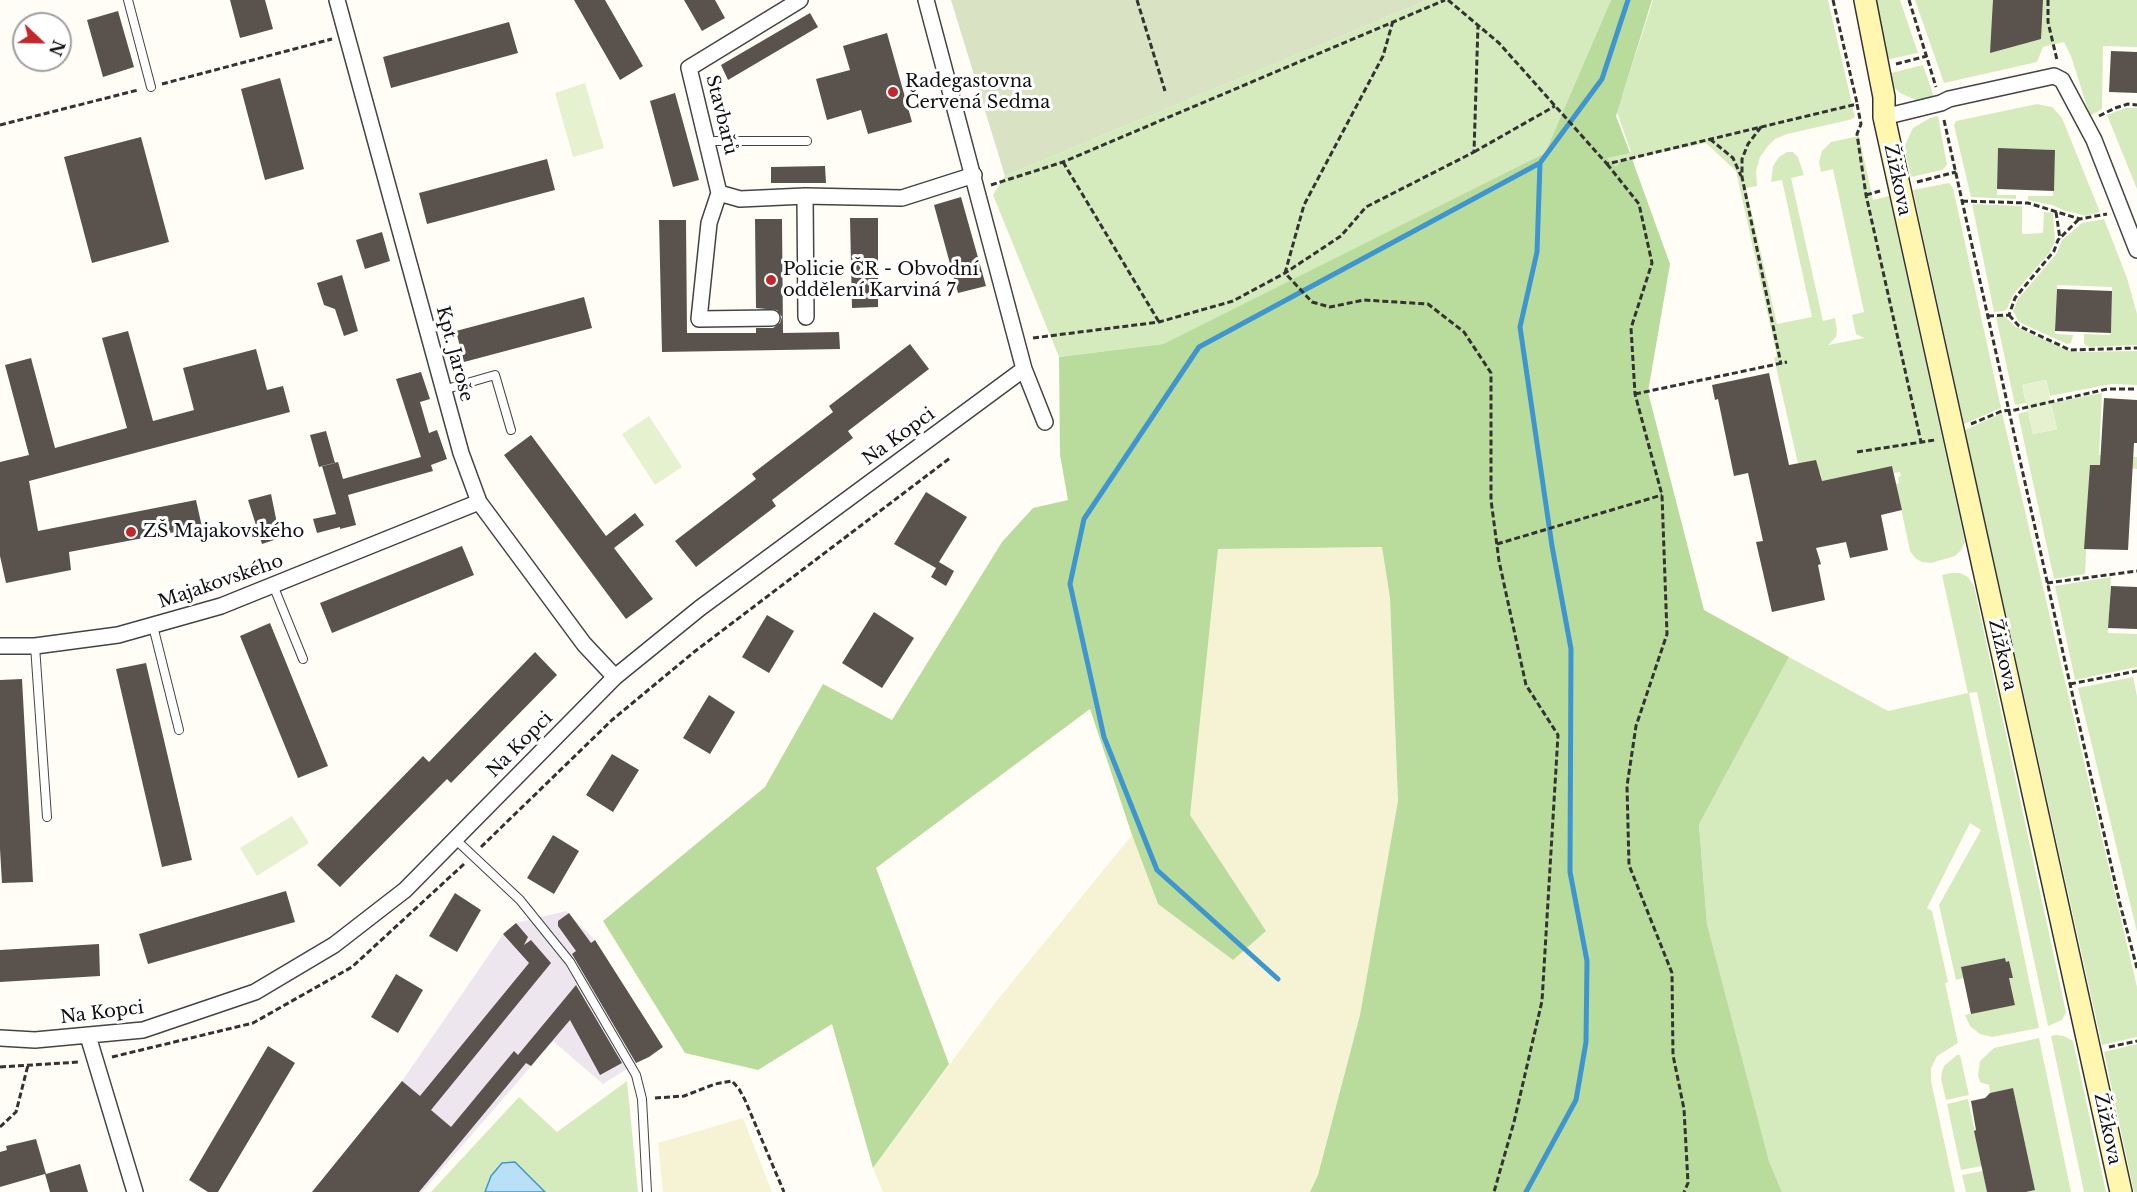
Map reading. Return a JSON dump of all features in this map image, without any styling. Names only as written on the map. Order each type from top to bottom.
[{"type":"street","name":"Kpt. Jaroše","points":[[337,0],[443,390],[461,453],[479,502],[584,644],[615,677]]},
{"type":"street","name":"Stavbařů","points":[[719,193],[689,68],[800,0]]},
{"type":"street","points":[[926,0],[1024,369],[1044,423]]},
{"type":"street","name":"Žižkova","points":[[1851,0],[1872,102],[1884,117]]},
{"type":"street","name":"Žižkova","points":[[1865,0],[1884,97],[1884,117],[2121,1192]]},
{"type":"street","points":[[1884,117],[1949,99],[2054,76],[2062,80],[2094,140],[2137,250]]},
{"type":"street","points":[[772,318],[699,319],[709,223],[719,193],[740,199],[805,196],[902,198],[976,182]]},
{"type":"street","points":[[805,196],[806,317]]},
{"type":"street","name":"Na Kopci","points":[[0,1038],[35,1040],[143,1030],[255,992],[334,945],[405,890],[615,677],[700,608],[1024,369]]},
{"type":"street","name":"Majakovského","points":[[0,646],[35,646],[118,635],[221,606],[479,502]]},
{"type":"street","points":[[88,1036],[135,1192]]},
{"type":"lane","points":[[128,0],[151,87]]},
{"type":"lane","points":[[707,141],[807,141]]},
{"type":"lane","points":[[443,390],[495,375],[511,430]]},
{"type":"lane","points":[[273,585],[303,659]]},
{"type":"lane","points":[[153,626],[179,730]]},
{"type":"lane","points":[[35,646],[47,817]]},
{"type":"lane","points":[[455,839],[520,900],[570,962],[636,1075],[642,1099],[647,1192]]},
{"type":"path","points":[[1137,0],[1166,91]]},
{"type":"path","points":[[976,182],[1062,162],[1446,0],[1499,44],[1607,164],[1639,204],[1652,262],[1631,328],[1635,394],[1662,495],[1666,634],[1636,726],[1627,786],[1629,865],[1672,973],[1673,1055],[1684,1108],[1688,1183],[1684,1192]]},
{"type":"path","points":[[1833,0],[1861,124],[1857,134],[1866,195],[1921,442]]},
{"type":"path","points":[[1910,0],[1941,103],[2047,583],[2137,968]]},
{"type":"path","points":[[2048,0],[2048,22],[2062,80]]},
{"type":"path","points":[[1286,273],[1304,205],[1383,56],[1393,21]]},
{"type":"path","points":[[1474,152],[1478,26]]},
{"type":"path","points":[[0,125],[347,35]]},
{"type":"path","points":[[1888,66],[1927,56]]},
{"type":"path","points":[[1607,164],[1857,104]]},
{"type":"path","points":[[2084,122],[2115,108],[2128,104],[2137,105]]},
{"type":"path","points":[[1017,340],[1159,322],[1233,301],[1286,273],[1341,236],[1366,207],[1474,152],[1555,106]]},
{"type":"path","points":[[1762,127],[1748,144],[1742,159],[1742,177],[1781,364]]},
{"type":"path","points":[[1710,139],[1733,158],[1742,177]]},
{"type":"path","points":[[1062,162],[1159,322]]},
{"type":"path","points":[[1916,183],[1956,172]]},
{"type":"path","points":[[1866,195],[1888,190]]},
{"type":"path","points":[[1962,201],[2028,203],[2079,219],[2105,216],[2120,208]]},
{"type":"path","points":[[2056,212],[2060,239]]},
{"type":"path","points":[[2009,315],[2015,298],[2054,250],[2060,239],[2079,219]]},
{"type":"path","points":[[1286,273],[1312,302],[1330,307],[1364,300],[1428,304],[1464,332],[1491,373],[1491,500],[1497,544],[1526,685],[1558,735],[1542,1001],[1514,1122],[1494,1192]]},
{"type":"path","points":[[1988,316],[2009,315]]},
{"type":"path","points":[[2009,315],[2019,326],[2070,350],[2137,348]]},
{"type":"path","points":[[1635,394],[1787,362]]},
{"type":"path","points":[[1857,452],[1939,440],[2002,411],[2107,389],[2137,390]]},
{"type":"path","points":[[1497,544],[1662,495]]},
{"type":"path","points":[[2047,583],[2137,571]]},
{"type":"path","points":[[2070,684],[2137,671]]},
{"type":"path","points":[[2131,947],[2137,946]]},
{"type":"path","points":[[2090,1051],[2137,1041]]},
{"type":"path","points":[[0,1127],[16,1112],[28,1065]]},
{"type":"path","points":[[642,1099],[684,1096],[715,1084],[732,1081],[745,1100],[784,1192]]},
{"type":"shaded area","points":[[1382,547],[1390,598],[1398,801],[1360,1015],[1318,1175],[1310,1192],[883,1192],[873,1168],[995,1003],[1132,835],[1158,904],[1232,959],[1265,932],[1189,815],[1218,549]]},
{"type":"shaded area","points":[[566,911],[594,939],[662,1047],[603,1084],[553,1041],[422,1192],[312,1192],[402,1081],[504,933],[516,923]]},
{"type":"shaded area","points":[[743,1118],[772,1192],[663,1192],[658,1143]]},
{"type":"green space","points":[[951,0],[1428,0],[1005,176]]},
{"type":"green space","points":[[1428,0],[1611,0],[1545,153],[1163,344],[1059,357],[993,195],[1005,176]]},
{"type":"green space","points":[[1611,0],[1652,0],[1616,116],[1630,153],[1607,158],[1616,167],[1620,161],[1632,159],[1670,264],[1648,392],[1704,610],[1789,657],[1699,824],[1707,924],[1769,1161],[1782,1192],[1310,1192],[1318,1175],[1360,1015],[1398,801],[1390,598],[1382,547],[1218,549],[1190,815],[1266,931],[1233,960],[1158,904],[1132,835],[1090,709],[876,868],[949,1064],[873,1168],[832,1024],[758,1070],[685,1053],[603,921],[765,787],[823,684],[892,720],[1002,542],[1033,508],[1068,500],[1060,455],[1059,357],[1163,344],[1545,153]]},
{"type":"green space","points":[[1653,0],[1828,0],[1855,117],[1775,139],[1760,157],[1756,171],[1757,186],[1746,188],[1777,324],[1812,317],[1782,180],[1771,182],[1773,166],[1779,157],[1787,152],[1793,152],[1798,157],[1804,175],[1791,178],[1823,321],[1835,318],[1836,337],[1828,345],[1864,338],[1856,334],[1852,315],[1864,312],[1833,169],[1821,172],[1819,162],[1822,151],[1831,142],[1859,136],[1873,200],[1889,196],[1965,542],[1955,556],[1931,563],[1922,562],[1910,551],[1896,484],[1899,483],[1898,477],[1901,476],[1900,472],[1894,473],[1892,466],[1822,481],[1820,472],[1798,464],[1774,358],[1777,356],[1736,171],[1706,143],[1620,161],[1616,168],[1606,157],[1631,152],[1617,112]]},
{"type":"green space","points":[[1876,0],[1900,0],[1918,53],[1885,60]]},
{"type":"green space","points":[[1915,0],[2137,0],[2137,47],[2103,46],[2102,109],[2090,116],[2071,56],[2064,42],[2043,47],[2037,62],[1944,83]]},
{"type":"green space","points":[[1923,65],[1934,97],[1916,100],[1900,93],[1893,86],[1887,74]]},
{"type":"green space","points":[[585,83],[604,148],[573,157],[555,93]]},
{"type":"green space","points":[[2037,104],[2052,107],[2062,118],[2100,212],[2086,216],[2028,200],[2028,196],[2053,196],[2055,150],[1998,148],[1997,195],[2016,195],[2016,199],[1971,197],[1954,125],[1956,121]]},
{"type":"green space","points":[[2125,108],[2137,108],[2137,189],[2107,115]]},
{"type":"green space","points":[[1938,116],[1947,165],[1942,170],[1911,177],[1904,147],[1913,128]]},
{"type":"green space","points":[[1949,183],[1953,188],[2001,408],[1964,424],[1913,190]]},
{"type":"green space","points":[[1972,204],[2022,206],[2022,234],[2043,233],[2044,212],[2053,213],[2055,241],[2050,252],[2013,295],[2004,311],[1994,312]]},
{"type":"green space","points":[[2104,219],[2127,278],[2137,314],[2137,345],[2089,347],[2084,344],[2084,334],[2109,335],[2111,333],[2112,287],[2057,285],[2055,334],[2073,335],[2071,343],[2067,344],[2019,322],[2013,311],[2018,299],[2057,253],[2062,240],[2082,223]]},
{"type":"green space","points":[[2003,315],[2016,327],[2072,352],[2137,351],[2137,385],[2111,384],[2050,396],[2046,380],[2022,385],[2026,403],[2015,405],[1996,317]]},
{"type":"green space","points":[[2046,380],[2057,429],[2033,434],[2022,385]]},
{"type":"green space","points":[[2102,393],[2099,455],[2137,457],[2137,469],[2132,469],[2132,466],[2090,465],[2085,574],[2054,579],[2018,414],[2028,411],[2033,434],[2057,429],[2051,403]]},
{"type":"green space","points":[[2002,413],[2137,987],[2137,1037],[2102,1045],[1965,430]]},
{"type":"green space","points":[[649,416],[682,467],[655,485],[622,434]]},
{"type":"green space","points":[[1960,573],[1968,577],[1974,586],[2066,1012],[2062,1020],[2048,1026],[1977,692],[1969,693],[2039,1028],[1992,1037],[1980,1034],[1970,1026],[1965,1015],[2015,1004],[2009,978],[2013,978],[2009,962],[2006,962],[2005,958],[1962,967],[1964,978],[1956,980],[1939,905],[1981,830],[1970,823],[1927,908],[1932,911],[1948,982],[1945,983],[1958,1043],[1937,1056],[1931,1068],[1931,1081],[1955,1192],[1782,1192],[1769,1161],[1707,924],[1699,823],[1789,657],[1888,711],[1968,693],[1942,575]]},
{"type":"green space","points":[[2111,577],[2108,633],[2137,634],[2137,667],[2075,680],[2055,586]]},
{"type":"green space","points":[[2133,677],[2137,696],[2137,932],[2078,688]]},
{"type":"green space","points":[[292,816],[309,843],[257,876],[240,848]]},
{"type":"green space","points":[[2056,1035],[2073,1041],[2106,1192],[2084,1192],[2051,1036]]},
{"type":"green space","points":[[2039,1038],[2071,1192],[2026,1192],[2035,1190],[2013,1088],[1990,1093],[1989,1085],[1980,1082],[1978,1075],[1980,1061],[1994,1048]]},
{"type":"green space","points":[[2137,1044],[2137,1192],[2134,1192],[2104,1052]]},
{"type":"green space","points":[[1960,1055],[1969,1095],[1946,1100],[1941,1079],[1942,1072],[1944,1066]]},
{"type":"green space","points":[[627,1081],[638,1192],[431,1192],[519,1097],[557,1132]]},
{"type":"green space","points":[[1968,1099],[1982,1166],[1961,1170],[1947,1104]]},
{"type":"green space","points":[[1983,1171],[1987,1192],[1966,1192],[1962,1175]]},
{"type":"water","points":[[515,1162],[545,1192],[485,1192],[491,1176],[502,1163]]},
{"type":"building","points":[[230,0],[265,0],[273,29],[240,38]]},
{"type":"building","points":[[574,0],[605,0],[643,66],[620,80]]},
{"type":"building","points":[[684,0],[715,0],[725,18],[702,31]]},
{"type":"building","points":[[1993,0],[2043,0],[2041,39],[1990,53]]},
{"type":"building","points":[[118,11],[134,67],[103,77],[87,20]]},
{"type":"building","points":[[810,13],[818,27],[728,80],[721,65]]},
{"type":"building","points":[[509,22],[518,53],[391,88],[383,57]]},
{"type":"building","points":[[887,33],[912,122],[868,134],[861,110],[827,120],[816,79],[850,70],[843,46]]},
{"type":"building","points":[[2111,51],[2137,52],[2137,93],[2109,92]]},
{"type":"building","points":[[280,78],[304,169],[265,180],[241,89]]},
{"type":"building","points":[[675,93],[699,180],[673,187],[650,101]]},
{"type":"building","points":[[141,137],[169,242],[92,263],[64,157]]},
{"type":"building","points":[[1998,148],[2055,150],[2054,191],[1997,189]]},
{"type":"building","points":[[547,159],[555,190],[427,224],[419,193]]},
{"type":"building","points":[[825,166],[826,183],[771,183],[771,167]]},
{"type":"building","points":[[961,197],[986,286],[958,293],[934,205]]},
{"type":"building","points":[[850,218],[878,218],[878,307],[852,308]]},
{"type":"building","points":[[755,219],[782,219],[783,333],[839,332],[840,349],[662,352],[659,220],[686,220],[687,333],[756,333],[756,328],[773,328],[780,323],[782,317],[777,310],[756,308]]},
{"type":"building","points":[[382,232],[390,261],[365,269],[356,240]]},
{"type":"building","points":[[342,275],[358,331],[344,336],[335,309],[324,305],[317,283]]},
{"type":"building","points":[[2057,289],[2112,291],[2111,333],[2055,331]]},
{"type":"building","points":[[584,297],[592,328],[464,362],[456,331]]},
{"type":"building","points":[[128,331],[153,421],[194,410],[183,368],[256,349],[267,390],[283,386],[290,412],[29,481],[38,531],[196,500],[202,527],[69,552],[71,570],[6,583],[0,556],[0,462],[29,455],[5,365],[31,358],[55,448],[127,428],[102,338]]},
{"type":"building","points":[[910,344],[929,369],[848,431],[853,438],[772,500],[776,506],[696,567],[675,541],[756,479],[752,474],[833,412],[829,406]]},
{"type":"building","points":[[421,372],[430,399],[420,402],[429,433],[437,430],[447,459],[431,465],[433,471],[348,495],[356,525],[317,533],[313,519],[336,514],[322,466],[338,462],[343,479],[421,457],[396,379]]},
{"type":"building","points":[[1769,373],[1789,465],[1816,460],[1822,481],[1892,466],[1902,510],[1881,515],[1888,550],[1850,558],[1846,542],[1816,548],[1821,564],[1818,565],[1825,600],[1772,612],[1756,542],[1763,541],[1748,473],[1734,476],[1718,399],[1715,400],[1712,385]]},
{"type":"building","points":[[2104,398],[2137,400],[2137,443],[2134,443],[2128,550],[2084,549],[2090,465],[2100,465]]},
{"type":"building","points":[[326,431],[335,463],[319,467],[310,435]]},
{"type":"building","points":[[531,435],[606,536],[635,513],[644,525],[614,548],[653,599],[626,619],[504,455]]},
{"type":"building","points":[[926,492],[967,517],[939,562],[954,571],[946,586],[931,577],[936,568],[894,544]]},
{"type":"building","points":[[271,494],[280,538],[262,544],[248,500]]},
{"type":"building","points":[[462,546],[474,575],[332,633],[320,603]]},
{"type":"building","points":[[2111,586],[2137,587],[2137,629],[2108,628]]},
{"type":"building","points":[[874,612],[914,638],[882,688],[842,663]]},
{"type":"building","points":[[767,615],[794,631],[769,673],[742,657]]},
{"type":"building","points":[[270,623],[328,766],[298,778],[240,636]]},
{"type":"building","points":[[535,652],[557,675],[451,783],[447,779],[340,887],[317,865],[423,756],[429,762]]},
{"type":"building","points":[[146,663],[192,860],[162,867],[116,669]]},
{"type":"building","points":[[22,679],[33,882],[2,883],[0,680]]},
{"type":"building","points":[[709,695],[735,712],[710,754],[683,738]]},
{"type":"building","points":[[612,754],[639,770],[613,812],[586,795]]},
{"type":"building","points":[[553,835],[579,851],[554,894],[527,878]]},
{"type":"building","points":[[286,891],[295,922],[148,964],[139,934]]},
{"type":"building","points":[[455,893],[481,910],[457,952],[429,936]]},
{"type":"building","points":[[569,913],[591,943],[595,940],[663,1047],[649,1057],[636,1063],[572,954],[576,951],[558,926],[558,921]]},
{"type":"building","points":[[516,923],[528,937],[524,945],[531,940],[551,963],[431,1110],[451,1127],[514,1051],[518,1055],[576,985],[622,1063],[600,1075],[570,1020],[531,1066],[526,1063],[419,1192],[312,1192],[402,1081],[420,1096],[529,963],[503,934]]},
{"type":"building","points":[[99,944],[100,976],[0,982],[0,950]]},
{"type":"building","points":[[2005,958],[2006,962],[2009,961],[2013,978],[2009,978],[2015,1005],[1971,1014],[1961,967]]},
{"type":"building","points":[[396,974],[423,990],[398,1033],[371,1017]]},
{"type":"building","points":[[268,1046],[295,1063],[218,1192],[208,1192],[189,1180]]},
{"type":"building","points":[[2013,1088],[2035,1190],[1987,1192],[1974,1131],[1976,1130],[1971,1101],[1985,1098],[1990,1093]]},
{"type":"building","points":[[36,1139],[46,1174],[80,1164],[88,1192],[50,1192],[45,1174],[0,1187],[0,1152],[7,1150],[6,1146]]},
{"type":"waterway","points":[[1278,979],[1157,870],[1104,737],[1070,584],[1084,519],[1199,347],[1540,163],[1602,79],[1628,0]]},
{"type":"waterway","points":[[1526,1192],[1576,1100],[1586,1042],[1587,961],[1570,872],[1571,649],[1552,546],[1520,327],[1537,252],[1540,163]]},
{"type":"place","name":"Radegastovna Červená Sedma","points":[[893,92]]},
{"type":"place","name":"Policie ČR - Obvodní oddělení Karviná 7","points":[[771,280]]},
{"type":"place","name":"ZŠ Majakovského","points":[[131,532]]}]
